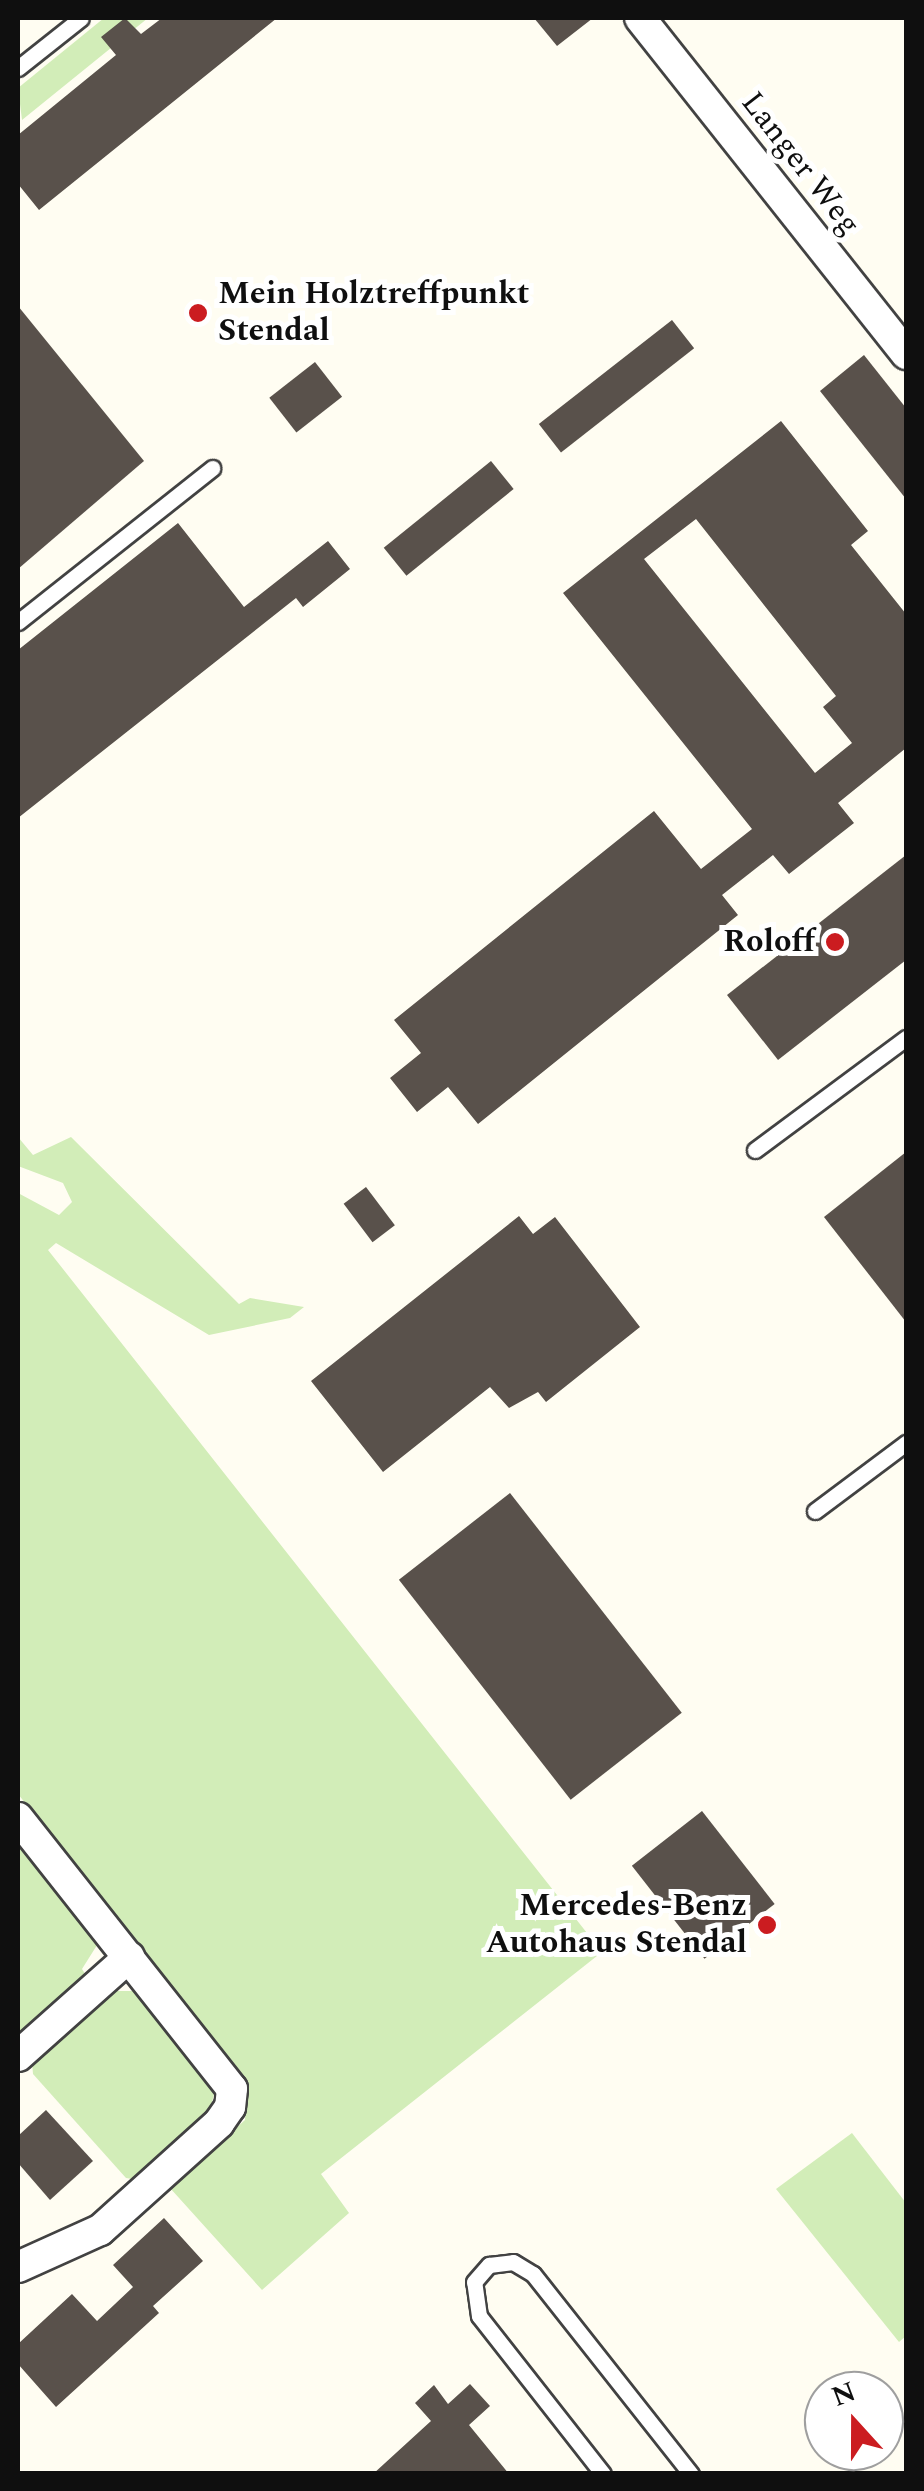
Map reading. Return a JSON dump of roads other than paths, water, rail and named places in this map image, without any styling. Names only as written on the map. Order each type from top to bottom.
[{"type":"street","name":"Langer Weg","points":[[640,18],[906,354]]},
{"type":"street","points":[[18,1818],[226,2075],[230,2107],[100,2230],[18,2267]]},
{"type":"street","points":[[18,2056],[128,1956]]},
{"type":"lane","points":[[18,68],[81,18]]},
{"type":"lane","points":[[18,622],[212,468]]},
{"type":"lane","points":[[755,1150],[906,1038]]},
{"type":"lane","points":[[815,1511],[906,1442]]},
{"type":"lane","points":[[604,2474],[473,2306],[474,2282],[490,2265],[513,2262],[533,2274],[691,2474]]},
{"type":"place","name":"Mein Holztreffpunkt Stendal","points":[[198,313]]},
{"type":"place","name":"Roloff","points":[[835,942]]},
{"type":"place","name":"Mercedes-Benz Autohaus Stendal","points":[[767,1925]]}]
